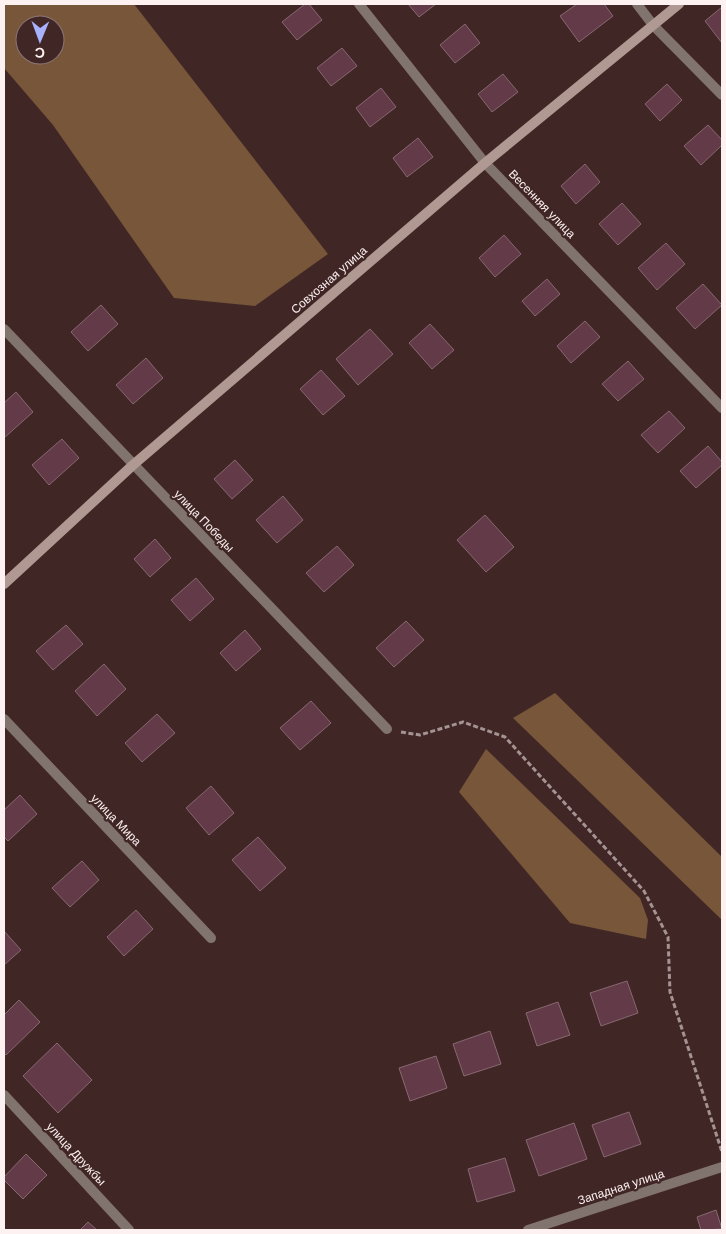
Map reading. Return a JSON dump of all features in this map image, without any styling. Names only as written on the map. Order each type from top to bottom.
[{"type":"street","name":"Весенняя улица","points":[[359,4],[485,163],[722,408]]},
{"type":"street","points":[[637,4],[653,25],[722,95]]},
{"type":"street","name":"Совхозная улица","points":[[4,584],[133,465],[485,163],[679,4]]},
{"type":"street","name":"улица Победы","points":[[4,329],[386,729]]},
{"type":"street","name":"улица Мира","points":[[4,719],[211,938]]},
{"type":"street","name":"улица Дружбы","points":[[4,1095],[129,1230]]},
{"type":"street","name":"Западная улица","points":[[528,1230],[722,1167]]},
{"type":"path","points":[[386,729],[420,735],[463,722],[505,737],[644,891],[668,937],[670,992],[722,1152]]},
{"type":"shaded area","points":[[4,4],[134,4],[328,254],[255,306],[174,298],[53,125],[4,68]]},
{"type":"shaded area","points":[[555,693],[722,857],[722,920],[513,718]]},
{"type":"shaded area","points":[[486,749],[640,898],[648,920],[646,939],[570,923],[459,792]]},
{"type":"building","points":[[305,4],[309,4],[322,20],[297,40],[282,22]]},
{"type":"building","points":[[408,4],[436,4],[419,17]]},
{"type":"building","points":[[577,4],[604,4],[613,16],[579,42],[560,16]]},
{"type":"building","points":[[722,7],[722,43],[705,21]]},
{"type":"building","points":[[465,24],[480,43],[455,63],[440,45]]},
{"type":"building","points":[[342,48],[357,66],[331,86],[317,68]]},
{"type":"building","points":[[503,74],[518,92],[492,112],[478,94]]},
{"type":"building","points":[[667,84],[682,100],[660,121],[645,104]]},
{"type":"building","points":[[381,88],[396,107],[370,127],[356,108]]},
{"type":"building","points":[[708,125],[722,140],[722,145],[701,165],[684,146]]},
{"type":"building","points":[[418,138],[433,157],[407,177],[393,158]]},
{"type":"building","points":[[585,164],[600,182],[576,204],[561,186]]},
{"type":"building","points":[[622,203],[641,224],[618,245],[599,224]]},
{"type":"building","points":[[504,235],[521,254],[495,277],[479,258]]},
{"type":"building","points":[[666,243],[685,264],[657,290],[638,268]]},
{"type":"building","points":[[547,279],[560,294],[535,316],[522,301]]},
{"type":"building","points":[[703,284],[722,305],[695,329],[676,308]]},
{"type":"building","points":[[101,305],[118,324],[88,351],[71,332]]},
{"type":"building","points":[[585,321],[600,337],[571,363],[557,346]]},
{"type":"building","points":[[430,324],[454,350],[432,369],[409,343]]},
{"type":"building","points":[[370,329],[393,354],[358,385],[336,359]]},
{"type":"building","points":[[146,358],[163,378],[133,404],[116,385]]},
{"type":"building","points":[[628,361],[644,379],[618,401],[602,384]]},
{"type":"building","points":[[321,370],[345,396],[323,415],[300,389]]},
{"type":"building","points":[[16,392],[33,412],[4,438],[4,403]]},
{"type":"building","points":[[669,411],[685,428],[658,453],[641,435]]},
{"type":"building","points":[[62,439],[79,458],[49,485],[32,465]]},
{"type":"building","points":[[708,446],[722,462],[722,465],[696,488],[680,471]]},
{"type":"building","points":[[235,460],[253,480],[232,499],[214,479]]},
{"type":"building","points":[[283,496],[303,520],[277,543],[256,520]]},
{"type":"building","points":[[485,515],[514,547],[486,572],[457,540]]},
{"type":"building","points":[[155,539],[171,558],[150,577],[134,559]]},
{"type":"building","points":[[337,546],[354,565],[324,592],[306,573]]},
{"type":"building","points":[[196,578],[214,599],[190,621],[171,600]]},
{"type":"building","points":[[406,621],[424,640],[394,667],[376,648]]},
{"type":"building","points":[[66,625],[83,644],[53,670],[36,651]]},
{"type":"building","points":[[245,630],[261,649],[236,671],[220,653]]},
{"type":"building","points":[[104,664],[126,689],[97,716],[75,691]]},
{"type":"building","points":[[311,701],[331,723],[300,750],[280,728]]},
{"type":"building","points":[[157,714],[175,733],[142,762],[125,743]]},
{"type":"building","points":[[211,786],[234,813],[209,835],[186,808]]},
{"type":"building","points":[[20,795],[37,814],[8,841],[4,837],[4,810]]},
{"type":"building","points":[[258,837],[286,868],[260,891],[232,860]]},
{"type":"building","points":[[82,861],[99,880],[70,907],[52,888]]},
{"type":"building","points":[[136,910],[153,929],[124,956],[107,937]]},
{"type":"building","points":[[4,931],[21,950],[4,965]]},
{"type":"building","points":[[627,981],[638,1013],[601,1026],[590,993]]},
{"type":"building","points":[[19,1000],[40,1022],[6,1055],[4,1053],[4,1015]]},
{"type":"building","points":[[558,1002],[570,1035],[537,1046],[526,1013]]},
{"type":"building","points":[[490,1031],[501,1064],[464,1076],[453,1044]]},
{"type":"building","points":[[57,1043],[92,1080],[58,1113],[23,1076]]},
{"type":"building","points":[[436,1056],[447,1088],[410,1101],[399,1068]]},
{"type":"building","points":[[629,1112],[641,1144],[604,1157],[592,1125]]},
{"type":"building","points":[[574,1123],[587,1159],[539,1176],[526,1140]]},
{"type":"building","points":[[26,1154],[47,1175],[23,1199],[4,1180],[4,1177]]},
{"type":"building","points":[[505,1158],[515,1191],[477,1202],[468,1169]]},
{"type":"building","points":[[716,1210],[722,1229],[701,1230],[697,1217]]},
{"type":"building","points":[[88,1222],[97,1230],[80,1230]]}]
